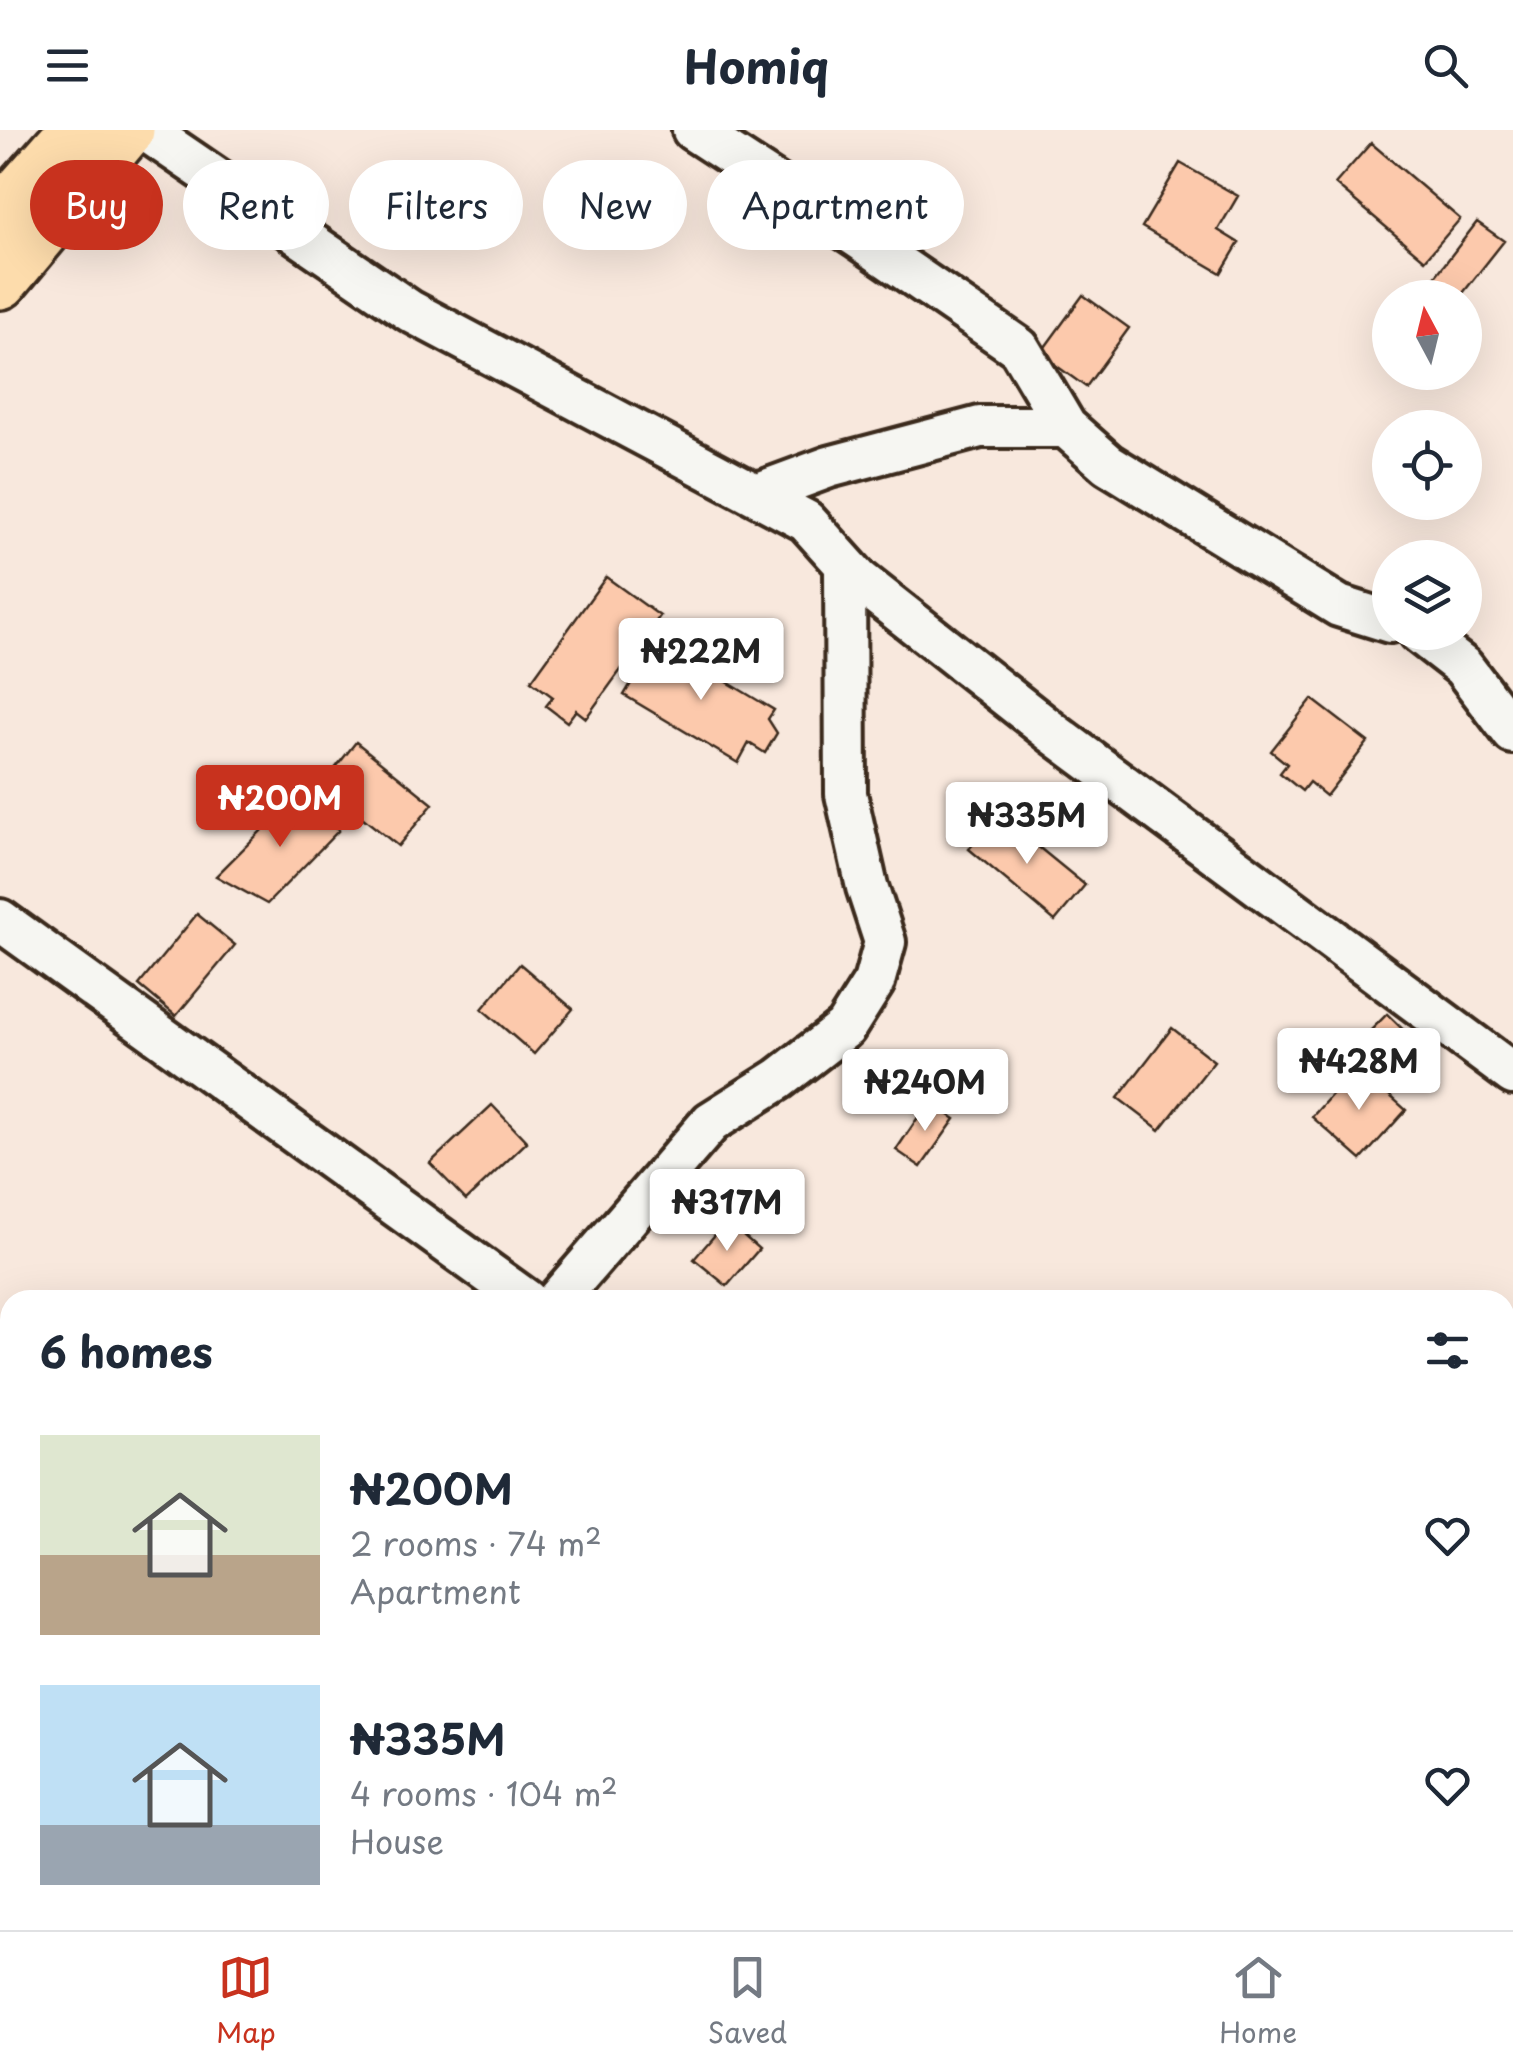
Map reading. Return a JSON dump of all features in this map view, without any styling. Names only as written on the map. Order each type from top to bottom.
[{"type":"highway","points":[[0,217],[77,130]]},
{"type":"highway","points":[[0,281],[126,130]]},
{"type":"street","points":[[145,130],[410,311],[806,521],[874,592],[1053,734],[1513,1074]]},
{"type":"street","points":[[693,130],[860,238],[1019,348],[1066,428],[1108,464],[1339,606],[1372,616]]},
{"type":"street","points":[[756,494],[828,467],[980,427],[1066,428]]},
{"type":"street","points":[[566,1290],[711,1122],[779,1078],[845,1028],[874,982],[885,942],[846,794],[845,566]]},
{"type":"street","points":[[1441,650],[1463,667],[1513,733]]},
{"type":"street","points":[[0,920],[512,1290]]},
{"type":"building","points":[[1371,143],[1460,219],[1425,260],[1335,184]]},
{"type":"building","points":[[1180,163],[1238,196],[1218,230],[1239,243],[1221,273],[1142,227]]},
{"type":"building","points":[[1477,222],[1504,241],[1473,280],[1434,278]]},
{"type":"building","points":[[1083,295],[1129,328],[1086,387],[1040,354]]},
{"type":"building","points":[[606,577],[660,616],[586,718],[576,710],[567,722],[546,706],[553,697],[531,681]]},
{"type":"building","points":[[657,640],[774,710],[768,719],[777,733],[765,753],[749,743],[738,763],[624,695]]},
{"type":"building","points":[[1312,699],[1368,742],[1326,796],[1309,782],[1302,791],[1280,773],[1287,764],[1271,751]]},
{"type":"building","points":[[356,742],[433,804],[398,846],[322,785]]},
{"type":"building","points":[[300,792],[339,830],[267,904],[216,876]]},
{"type":"building","points":[[998,814],[1085,885],[1055,921],[969,849]]},
{"type":"building","points":[[197,914],[235,945],[176,1016],[139,985]]},
{"type":"building","points":[[520,964],[573,1009],[534,1054],[482,1009]]},
{"type":"building","points":[[1387,1014],[1425,1051],[1393,1082],[1356,1045]]},
{"type":"building","points":[[1172,1028],[1214,1061],[1160,1130],[1118,1098]]},
{"type":"building","points":[[1357,1066],[1406,1110],[1361,1160],[1312,1117]]},
{"type":"building","points":[[929,1101],[955,1119],[921,1167],[896,1150]]},
{"type":"building","points":[[492,1105],[527,1142],[466,1200],[430,1163]]},
{"type":"building","points":[[727,1221],[759,1249],[727,1286],[694,1259]]}]
